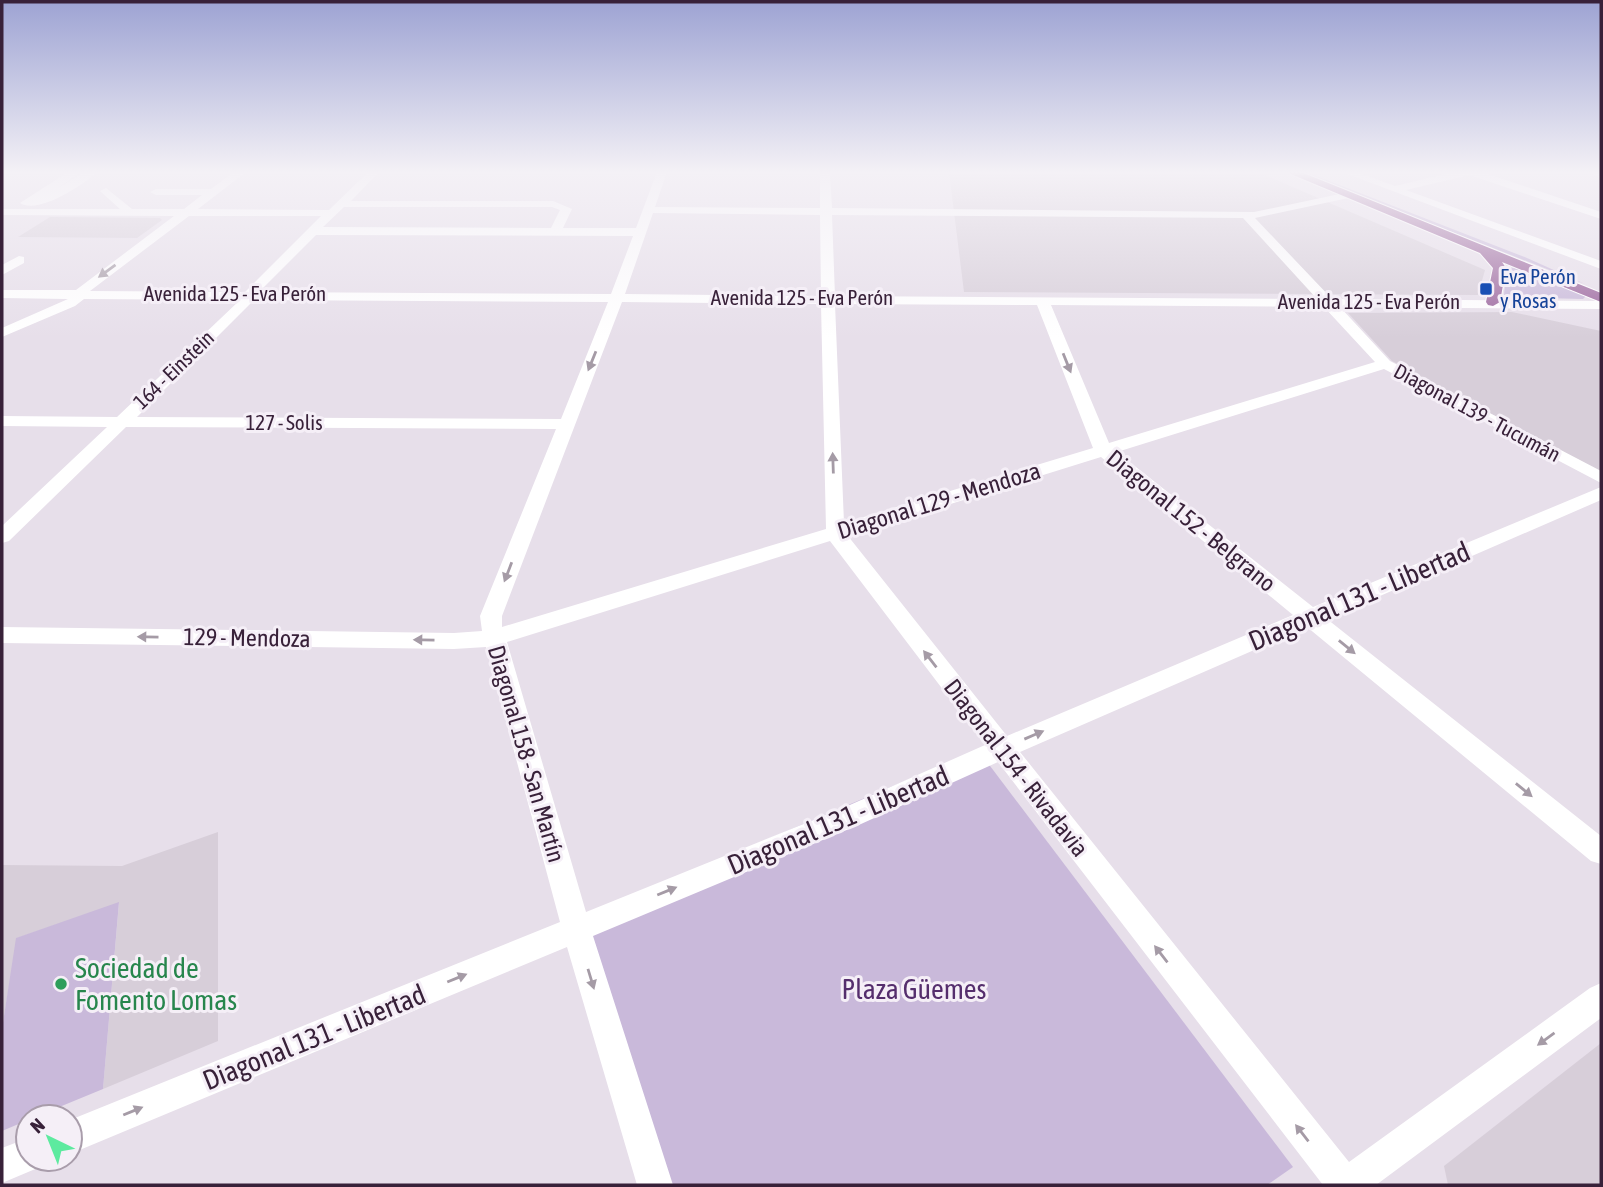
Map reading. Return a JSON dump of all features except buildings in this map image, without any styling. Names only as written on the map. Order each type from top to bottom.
[{"type":"main road","points":[[1428,227],[1601,298]]},
{"type":"main road","points":[[1455,227],[1601,285]]},
{"type":"main road","points":[[1485,251],[1500,268],[1493,302]]},
{"type":"street","points":[[2,333],[63,307],[166,227]]},
{"type":"street","name":"164 - Einstein","points":[[2,537],[318,227]]},
{"type":"street","name":"Diagonal 158 - San Martín","points":[[641,227],[617,297],[491,616],[493,638],[576,929],[655,1185]]},
{"type":"street","points":[[827,227],[836,534]]},
{"type":"street","name":"Diagonal 139 - Tucumán","points":[[1258,227],[1385,364],[1601,478]]},
{"type":"street","points":[[1499,227],[1601,265]]},
{"type":"street","points":[[314,231],[639,232]]},
{"type":"street","points":[[2,271],[19,260]]},
{"type":"street","name":"Avenida 125 - Eva Perón","points":[[2,294],[1493,302],[1601,305]]},
{"type":"street","name":"Diagonal 152 - Belgrano","points":[[1042,300],[1104,450],[1601,852]]},
{"type":"street","name":"Diagonal 129 - Mendoza","points":[[493,638],[1385,364]]},
{"type":"street","name":"127 - Solis","points":[[2,421],[566,424]]},
{"type":"street","name":"Diagonal 131 - Libertad","points":[[84,1132],[852,816],[1001,749],[1601,493]]},
{"type":"street","name":"Diagonal 154 - Rivadavia","points":[[836,534],[1001,749],[1346,1185]]},
{"type":"street","name":"129 - Mendoza","points":[[2,635],[454,641],[493,638]]},
{"type":"street","points":[[1346,1185],[1601,999]]},
{"type":"shaded area","points":[[33,227],[152,227],[137,238],[18,237]]},
{"type":"shaded area","points":[[956,227],[1386,227],[1485,270],[1478,295],[964,292]]},
{"type":"shaded area","points":[[1512,312],[1601,331],[1601,472],[1392,361],[1348,313]]},
{"type":"shaded area","points":[[218,832],[218,1041],[103,1089],[119,903],[17,938],[2,1029],[2,865],[122,866]]},
{"type":"shaded area","points":[[1601,1043],[1601,1185],[1448,1185],[1444,1166]]},
{"type":"green space","points":[[1440,227],[1448,227],[1527,258],[1585,284]]},
{"type":"green space","points":[[1506,267],[1515,268],[1586,296],[1583,299],[1504,297]]},
{"type":"green space","name":"Plaza Güemes","points":[[978,750],[1293,1167],[1267,1185],[671,1185],[586,916]]},
{"type":"green space","name":"Sociedad de Fomento Lomas","points":[[119,902],[103,1089],[69,1103],[14,1103],[14,1126],[2,1131],[2,1029],[16,938]]},
{"type":"place","name":"Eva Perón y Rosas","points":[[1486,289]]},
{"type":"place","name":"Sociedad de Fomento Lomas","points":[[61,984]]}]
